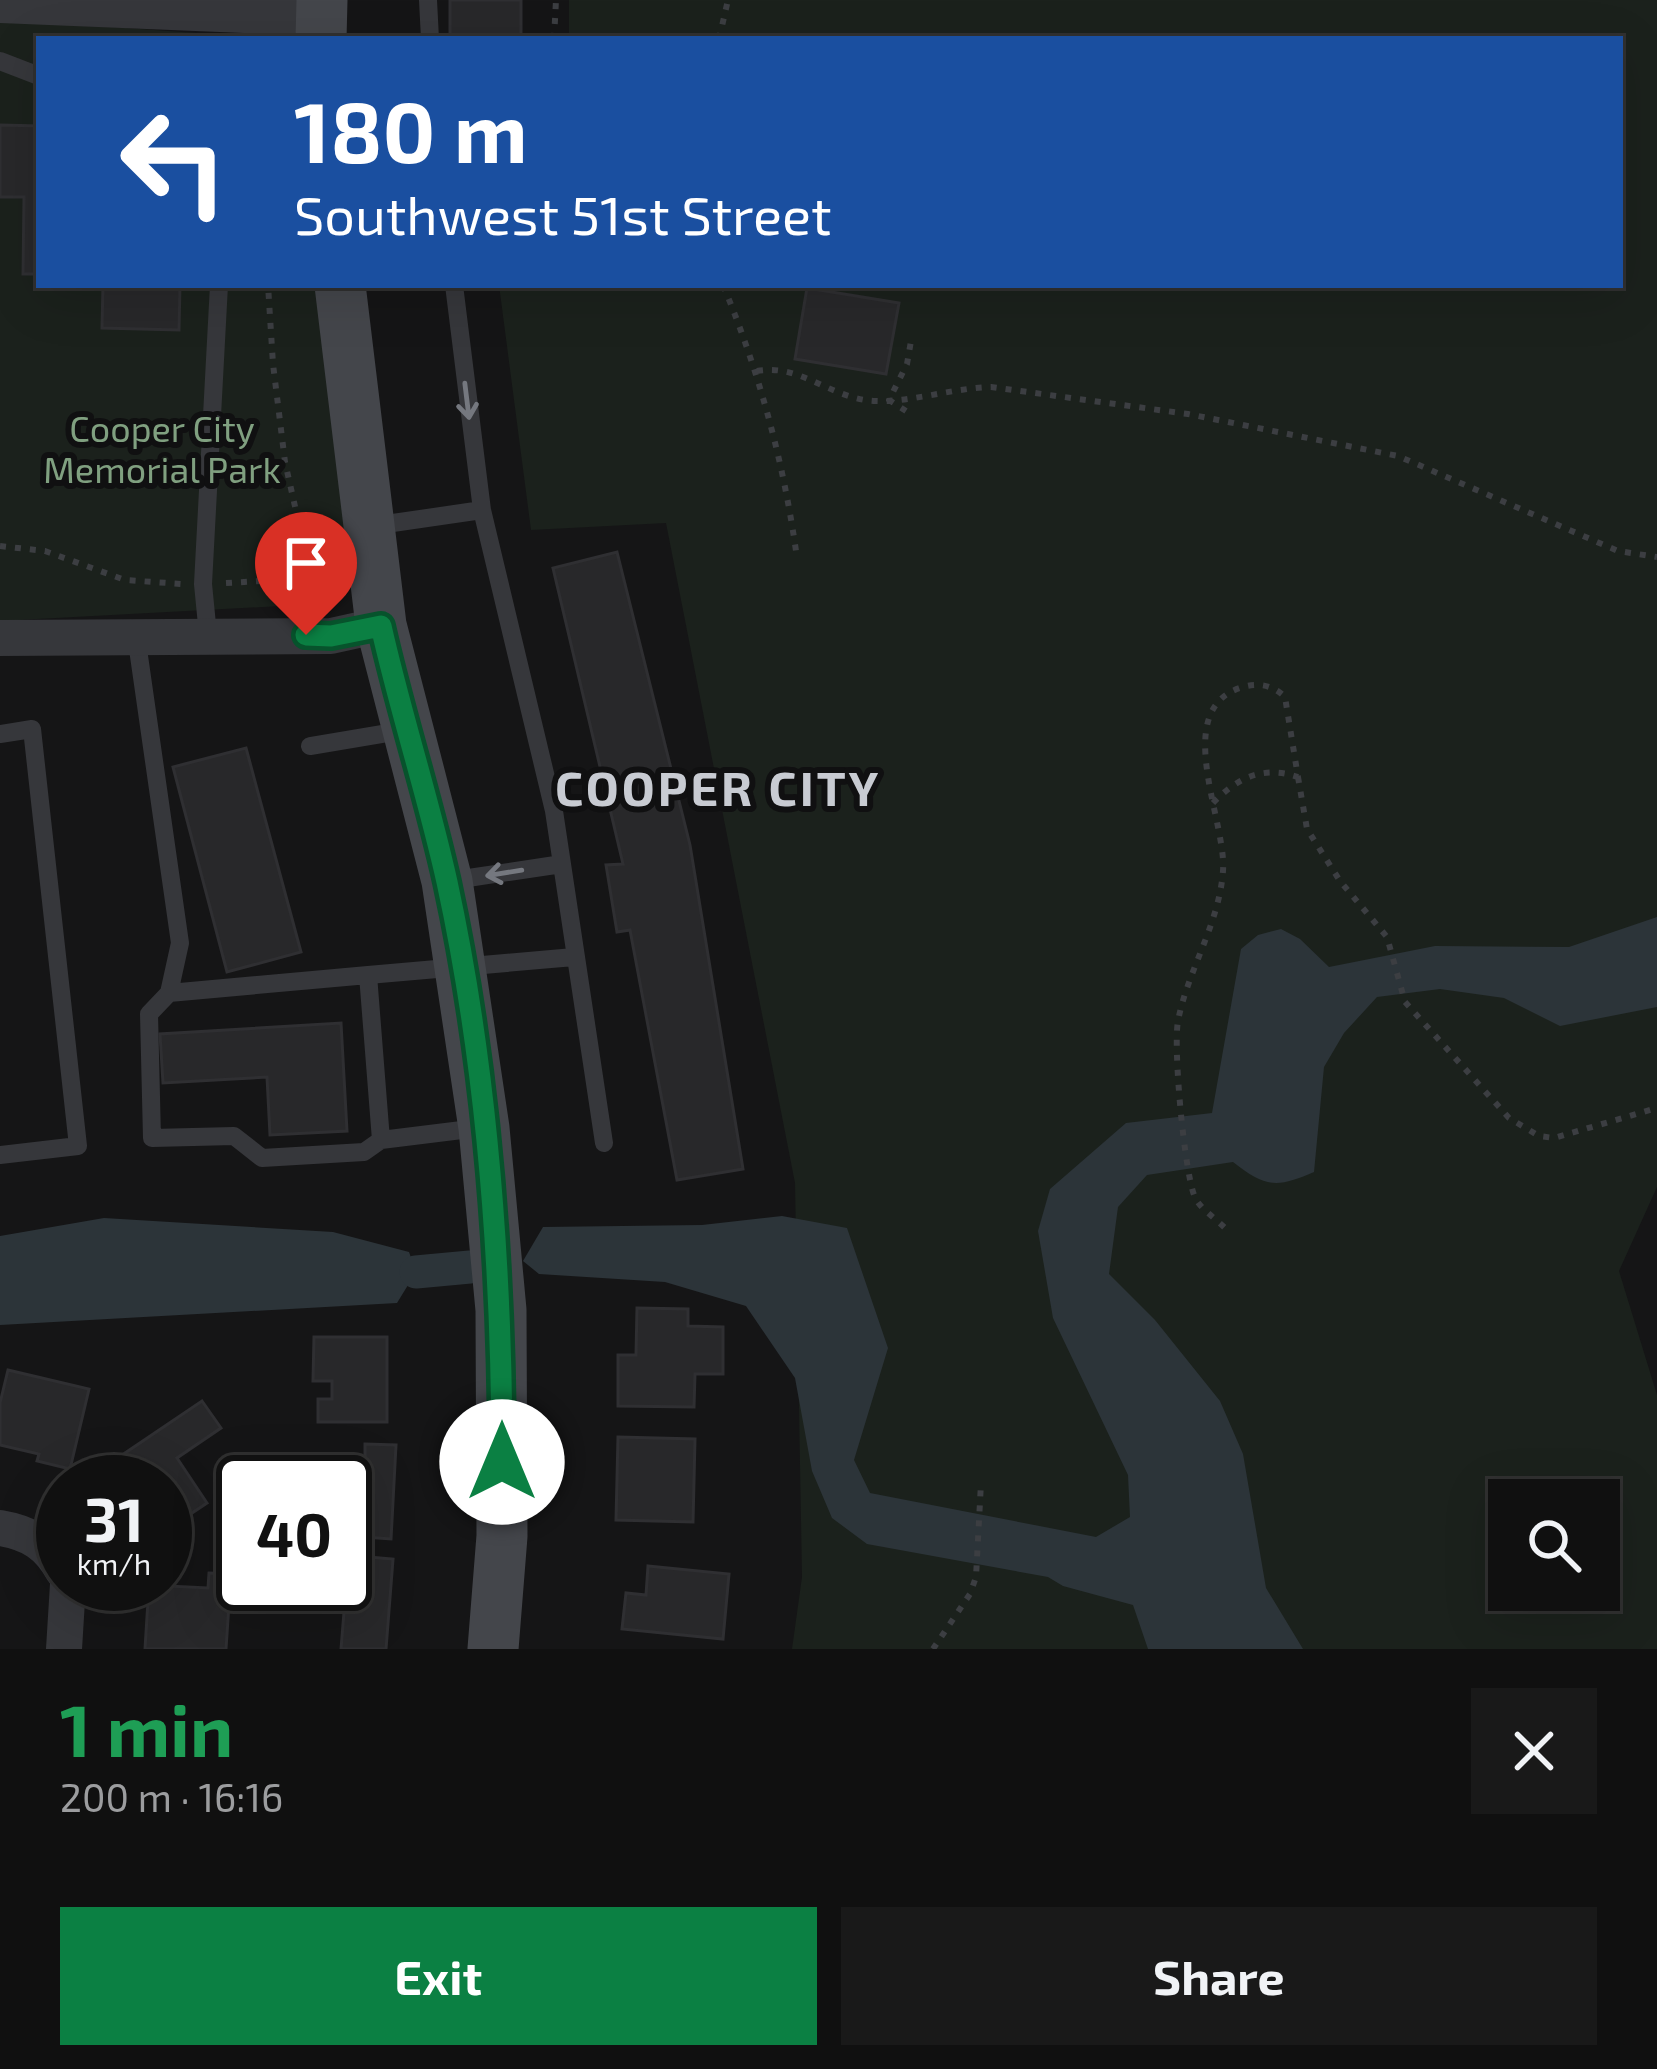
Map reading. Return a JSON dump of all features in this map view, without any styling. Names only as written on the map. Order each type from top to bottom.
[{"type":"street","points":[[0,5],[116,17],[321,19]]},
{"type":"street","points":[[340,288],[355,546],[381,626],[447,881],[484,1128],[501,1310],[502,1536],[493,1649]]},
{"type":"street","points":[[0,638],[331,636],[381,626]]},
{"type":"street","points":[[64,1649],[66,1611]]},
{"type":"lane","points":[[428,0],[430,36]]},
{"type":"lane","points":[[0,61],[36,75]]},
{"type":"lane","points":[[208,635],[203,584],[219,288]]},
{"type":"lane","points":[[454,288],[482,510],[554,811],[604,1144]]},
{"type":"lane","points":[[355,546],[482,510]]},
{"type":"lane","points":[[136,635],[180,944],[169,993],[149,1014],[152,1138],[234,1136],[262,1158],[364,1153],[381,1140],[484,1128]]},
{"type":"lane","points":[[0,734],[32,729],[77,1146],[0,1155]]},
{"type":"lane","points":[[310,746],[405,730]]},
{"type":"lane","points":[[447,881],[562,864]]},
{"type":"lane","points":[[169,993],[574,957]]},
{"type":"lane","points":[[368,975],[381,1140]]},
{"type":"path","points":[[554,36],[556,0]]},
{"type":"path","points":[[720,36],[728,0]]},
{"type":"path","points":[[268,288],[283,446],[301,533],[298,566],[324,594]]},
{"type":"path","points":[[724,288],[757,371],[796,551]]},
{"type":"path","points":[[889,400],[907,364],[910,341]]},
{"type":"path","points":[[757,371],[787,369],[848,397],[889,400],[952,388],[991,387],[1247,424],[1398,456],[1618,551],[1657,557]]},
{"type":"path","points":[[889,400],[906,411]]},
{"type":"path","points":[[0,546],[45,551],[125,580],[185,584]]},
{"type":"path","points":[[223,584],[270,583],[298,566],[355,546]]},
{"type":"path","points":[[1225,1228],[1195,1199],[1177,1026],[1213,923],[1224,866],[1204,754],[1207,728],[1216,706],[1229,693],[1246,686],[1263,685],[1285,698],[1307,830],[1318,852],[1392,946],[1405,1002],[1509,1118],[1539,1136],[1573,1134],[1657,1108]]},
{"type":"path","points":[[1214,803],[1228,787],[1262,772],[1298,777]]},
{"type":"path","points":[[933,1649],[976,1577],[981,1483]]},
{"type":"green space","points":[[569,0],[1657,0],[1657,1187],[1619,1271],[1657,1395],[1657,1649],[792,1649],[802,1577],[795,1183],[666,523],[531,530],[499,288],[1623,288],[1623,36],[569,36]]},
{"type":"green space","name":"Cooper City Memorial Park","points":[[0,19],[237,36],[36,36],[36,288],[322,288],[351,551],[332,584],[300,605],[0,621]]},
{"type":"shaded area","points":[[1657,917],[1657,1007],[1560,1026],[1504,998],[1440,989],[1377,997],[1344,1033],[1324,1067],[1314,1172],[1272,1183],[1233,1162],[1147,1175],[1118,1207],[1109,1274],[1155,1320],[1220,1401],[1243,1454],[1266,1588],[1303,1649],[1148,1649],[1133,1605],[1063,1586],[1048,1577],[867,1544],[832,1518],[812,1471],[795,1378],[746,1306],[665,1282],[539,1274],[523,1261],[543,1227],[702,1225],[782,1216],[847,1228],[888,1348],[854,1460],[870,1493],[1096,1537],[1130,1517],[1128,1475],[1053,1318],[1038,1231],[1050,1189],[1126,1123],[1212,1113],[1241,949],[1258,935],[1281,929],[1300,939],[1329,967],[1435,946],[1569,947]]},
{"type":"shaded area","points":[[104,1218],[333,1232],[409,1252],[416,1272],[397,1303],[0,1325],[0,1236]]},
{"type":"building","points":[[450,0],[521,0],[521,36],[450,36]]},
{"type":"building","points":[[0,125],[36,126],[36,274],[23,274],[24,197],[0,197]]},
{"type":"building","points":[[103,288],[180,288],[179,330],[102,328]]},
{"type":"building","points":[[807,288],[899,303],[886,374],[795,359]]},
{"type":"building","points":[[617,552],[690,845],[743,1169],[677,1180],[630,930],[617,932],[606,865],[623,864],[553,568]]},
{"type":"building","points":[[246,748],[301,952],[227,972],[173,767]]},
{"type":"building","points":[[341,1023],[347,1131],[270,1135],[267,1077],[163,1083],[160,1034]]},
{"type":"building","points":[[637,1308],[688,1309],[688,1326],[723,1327],[723,1374],[695,1374],[694,1407],[618,1406],[618,1355],[636,1355]]},
{"type":"building","points":[[314,1337],[387,1337],[387,1422],[318,1422],[318,1399],[332,1399],[332,1381],[313,1381]]},
{"type":"building","points":[[8,1370],[89,1389],[73,1455],[39,1455],[0,1445],[0,1403]]},
{"type":"building","points":[[202,1401],[221,1428],[181,1455],[122,1455]]},
{"type":"building","points":[[618,1437],[695,1439],[693,1522],[616,1520]]},
{"type":"building","points":[[365,1444],[396,1445],[391,1539],[372,1538],[372,1455],[365,1455]]},
{"type":"building","points":[[192,1480],[207,1503],[192,1513]]},
{"type":"building","points":[[372,1557],[393,1559],[386,1649],[341,1649],[344,1612],[336,1611],[372,1611]]},
{"type":"building","points":[[648,1566],[729,1574],[723,1639],[622,1629],[626,1593],[646,1595]]},
{"type":"building","points":[[209,1573],[216,1573],[216,1611],[229,1611],[226,1649],[145,1649],[147,1611],[192,1611],[192,1587],[208,1588]]},
{"type":"waterway","points":[[416,1272],[470,1267]]},
{"type":"district","name":"COOPER CITY","points":[[718,787]]},
{"type":"route","points":[[306,635],[331,636],[381,626],[447,881],[484,1128],[501,1310],[502,1462]]}]
